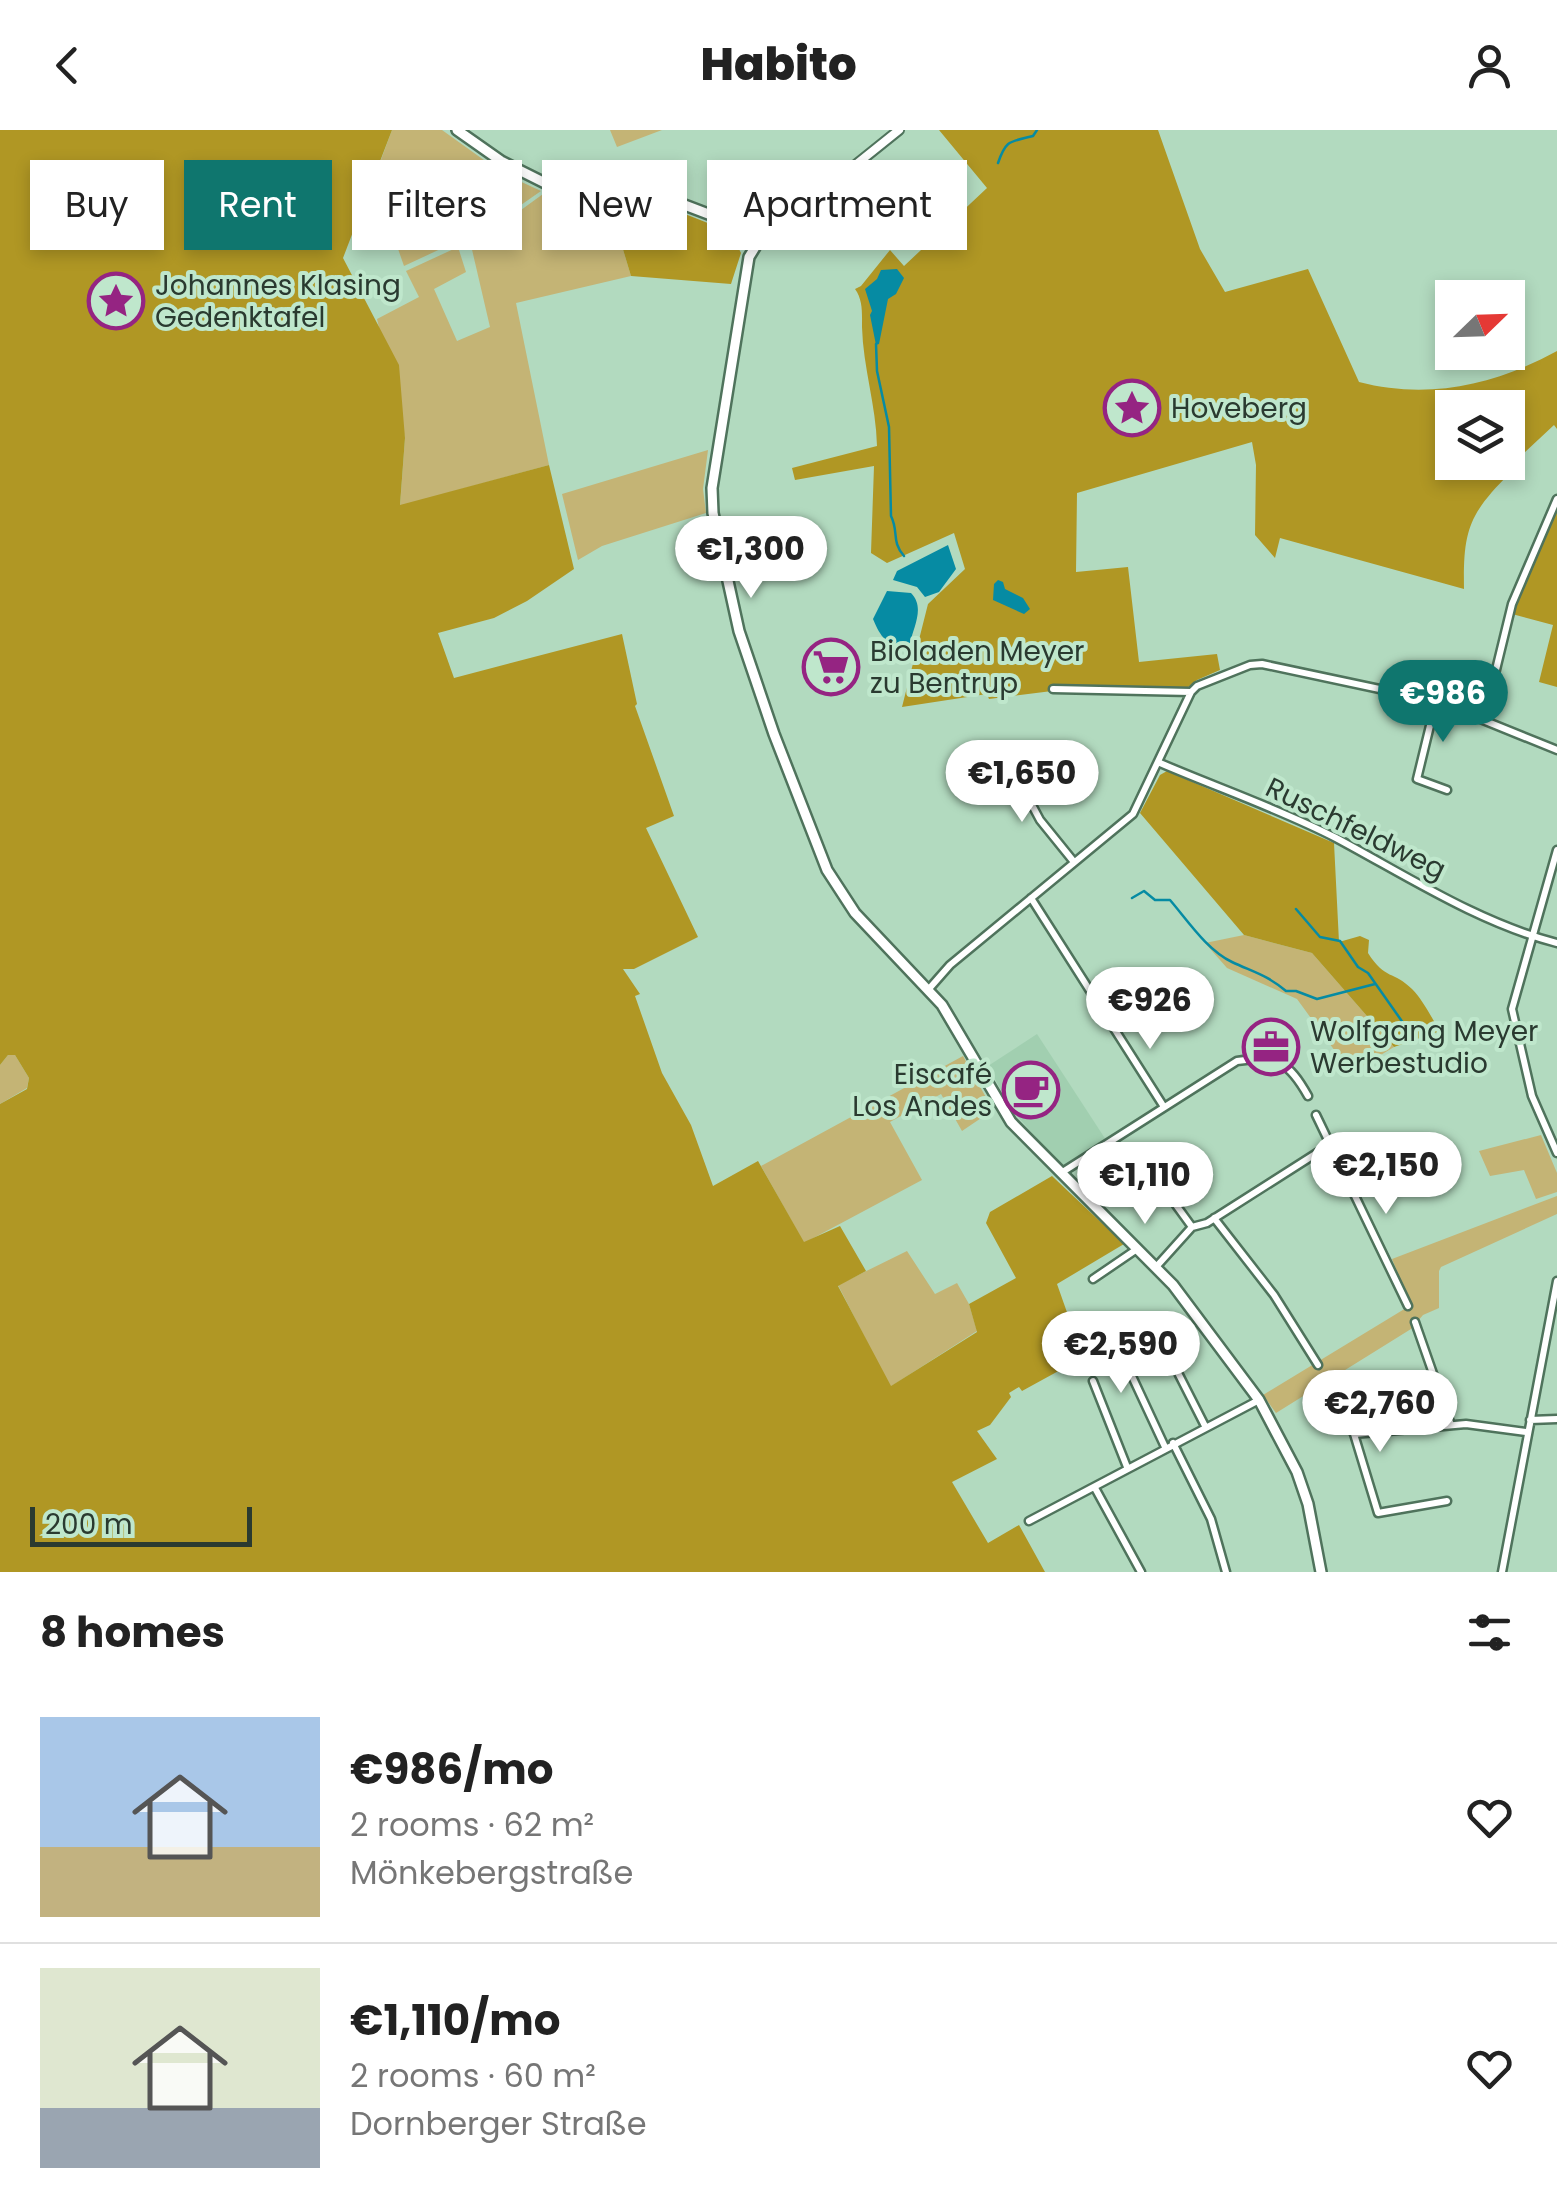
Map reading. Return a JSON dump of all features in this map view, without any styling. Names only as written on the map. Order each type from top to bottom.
[{"type":"main road","points":[[456,130],[502,161],[548,184],[682,204],[707,214]]},
{"type":"main road","points":[[753,250],[712,488],[714,513],[732,603],[774,734],[826,868],[855,914],[928,990],[958,1029],[1007,1117],[1156,1267],[1259,1400],[1298,1472],[1321,1572]]},
{"type":"street","points":[[861,160],[899,130]]},
{"type":"street","points":[[1484,719],[1512,604],[1557,500]]},
{"type":"street","points":[[928,990],[950,965],[1133,814],[1191,692],[1250,665],[1262,664],[1436,701],[1557,750]]},
{"type":"street","points":[[1053,690],[1191,692]]},
{"type":"street","points":[[1436,701],[1417,779],[1447,790]]},
{"type":"street","points":[[1009,762],[1040,820],[1074,862]]},
{"type":"street","name":"Ruschfeldweg","points":[[1160,763],[1320,831],[1392,871],[1532,937],[1557,943]]},
{"type":"street","points":[[1556,1147],[1532,1096],[1513,1021],[1513,998],[1557,853]]},
{"type":"street","points":[[1031,898],[1164,1107]]},
{"type":"street","points":[[1060,1174],[1226,1066],[1256,1058],[1285,1064],[1308,1096]]},
{"type":"street","points":[[1316,1115],[1408,1306]]},
{"type":"street","points":[[1156,1267],[1192,1227],[1214,1218],[1332,1144]]},
{"type":"street","points":[[1176,1205],[1192,1227]]},
{"type":"street","points":[[1214,1218],[1274,1295],[1318,1365]]},
{"type":"street","points":[[1092,1279],[1138,1248]]},
{"type":"street","points":[[1502,1572],[1557,1282]]},
{"type":"street","points":[[1414,1322],[1451,1425]]},
{"type":"street","points":[[1110,1329],[1169,1445],[1203,1500],[1226,1572]]},
{"type":"street","points":[[1174,1363],[1205,1426]]},
{"type":"street","points":[[1093,1380],[1127,1468]]},
{"type":"street","points":[[1327,1381],[1354,1434],[1378,1513],[1447,1501]]},
{"type":"street","points":[[1029,1521],[1259,1400]]},
{"type":"street","points":[[1530,1420],[1557,1419]]},
{"type":"street","points":[[1354,1434],[1466,1424],[1526,1432]]},
{"type":"street","points":[[1095,1488],[1141,1572]]},
{"type":"shaded area","points":[[0,130],[392,130],[381,160],[352,160],[352,234],[343,258],[399,365],[405,438],[400,505],[549,465],[574,569],[494,618],[438,633],[454,678],[622,634],[635,706],[674,816],[646,828],[698,937],[634,969],[623,969],[640,994],[635,996],[662,1073],[691,1125],[713,1186],[758,1161],[804,1242],[840,1226],[866,1271],[838,1286],[891,1386],[977,1332],[969,1304],[1016,1278],[986,1223],[990,1212],[1052,1176],[1124,1244],[1057,1284],[1069,1318],[1078,1314],[1084,1357],[1022,1391],[1019,1387],[1009,1393],[1011,1397],[990,1425],[977,1431],[997,1459],[952,1482],[988,1543],[1019,1525],[1045,1572],[0,1572],[0,1104],[27,1089],[29,1078],[15,1055],[8,1055],[0,1065]]},
{"type":"shaded area","points":[[392,130],[442,130],[484,160],[381,160]]},
{"type":"shaded area","points":[[610,130],[662,130],[617,147]]},
{"type":"shaded area","points":[[939,130],[1158,130],[1200,249],[1225,292],[1308,269],[1359,382],[1385,387],[1410,390],[1461,386],[1525,370],[1557,351],[1557,429],[1554,425],[1525,452],[1525,390],[1435,390],[1435,480],[1504,480],[1471,524],[1465,551],[1464,589],[1280,538],[1275,558],[1255,535],[1256,465],[1252,442],[1077,493],[1076,572],[1128,567],[1139,662],[1217,654],[1220,670],[1187,688],[1051,687],[1052,691],[989,699],[987,694],[902,707],[928,604],[965,569],[954,533],[887,563],[871,553],[874,466],[795,480],[792,468],[877,446],[862,307],[855,289],[890,250],[904,266],[921,250],[967,250],[967,207],[987,188]]},
{"type":"shaded area","points":[[522,182],[541,191],[522,204]]},
{"type":"shaded area","points":[[542,195],[542,250],[623,250],[631,276],[516,303],[549,465],[400,506],[405,438],[377,319],[419,297],[406,271],[459,250],[466,272],[434,289],[457,341],[490,327],[472,250],[522,250],[522,209]]},
{"type":"shaded area","points":[[687,215],[707,223],[707,250],[741,253],[731,284],[631,276],[623,250],[687,250]]},
{"type":"shaded area","points":[[398,250],[438,250],[404,266]]},
{"type":"shaded area","points":[[708,450],[703,489],[706,513],[602,546],[578,560],[562,494]]},
{"type":"shaded area","points":[[1557,503],[1557,687],[1539,682],[1553,625],[1512,614]]},
{"type":"shaded area","points":[[1167,771],[1334,843],[1339,942],[1360,936],[1369,940],[1368,953],[1374,962],[1412,989],[1440,1031],[1394,1047],[1312,953],[1244,935],[1140,813],[1160,775]]},
{"type":"shaded area","points":[[1244,935],[1312,953],[1394,1047],[1351,1073],[1297,999],[1227,968],[1205,943]]},
{"type":"shaded area","points":[[1037,1034],[1106,1140],[1064,1169],[1011,1109],[988,1066]]},
{"type":"shaded area","points":[[8,1055],[15,1055],[29,1078],[27,1088],[0,1104],[0,1065]]},
{"type":"shaded area","points":[[963,1056],[993,1110],[962,1131],[941,1094],[890,1122],[922,1180],[804,1243],[761,1166]]},
{"type":"shaded area","points":[[1541,1135],[1557,1173],[1557,1192],[1536,1199],[1524,1170],[1490,1176],[1479,1151]]},
{"type":"shaded area","points":[[1557,1196],[1557,1214],[1441,1267],[1439,1308],[1276,1413],[1263,1395],[1411,1305],[1392,1259]]},
{"type":"shaded area","points":[[907,1251],[935,1294],[957,1283],[977,1331],[890,1387],[838,1285]]},
{"type":"water","points":[[897,269],[904,278],[896,294],[888,299],[876,345],[865,289],[881,270]]},
{"type":"water","points":[[948,545],[956,569],[939,592],[925,597],[917,587],[893,580],[897,571]]},
{"type":"water","points":[[998,580],[1005,589],[1023,598],[1030,609],[1024,614],[993,600]]},
{"type":"water","points":[[887,591],[911,593],[915,598],[917,617],[910,643],[891,643],[873,619]]},
{"type":"waterway","points":[[998,163],[1009,143],[1033,136],[1037,130]]},
{"type":"waterway","points":[[876,344],[877,371],[889,427],[891,516],[904,556]]},
{"type":"waterway","points":[[1132,898],[1144,891],[1155,900],[1170,900],[1214,950],[1286,991],[1317,999],[1375,984]]},
{"type":"waterway","points":[[1296,909],[1320,937],[1340,941],[1413,1037]]},
{"type":"place","name":"Johannes Klasing Gedenktafel","points":[[116,301]]},
{"type":"place","name":"Hoveberg","points":[[1132,408]]},
{"type":"place","name":"Bioladen Meyer zu Bentrup","points":[[831,667]]},
{"type":"place","name":"Wolfgang Meyer Werbestudio","points":[[1271,1047]]},
{"type":"place","name":"Eiscafé Los Andes","points":[[1031,1090]]}]
